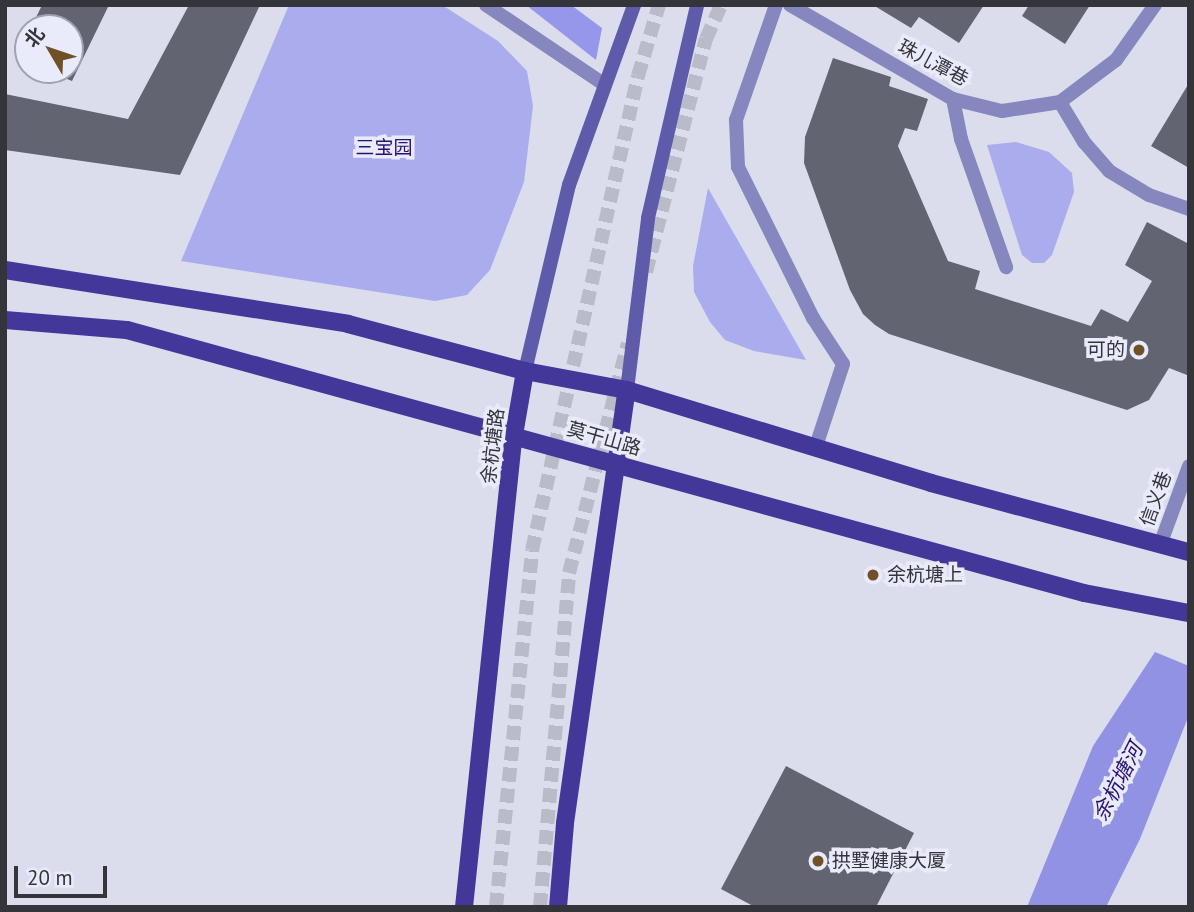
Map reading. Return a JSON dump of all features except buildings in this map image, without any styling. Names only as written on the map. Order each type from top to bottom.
[{"type":"main road","name":"余杭塘路","points":[[464,907],[514,435],[525,370],[569,185],[634,5]]},
{"type":"main road","points":[[558,907],[565,823],[614,464],[627,390],[648,218],[697,5]]},
{"type":"main road","points":[[5,270],[348,324],[525,370],[627,390],[1189,552]]},
{"type":"main road","name":"莫干山路","points":[[5,320],[127,330],[1084,593],[1189,613]]},
{"type":"street","points":[[486,5],[605,85]]},
{"type":"street","points":[[776,5],[736,120],[738,167],[813,318],[843,365],[816,446]]},
{"type":"street","name":"珠儿潭巷","points":[[790,5],[953,99],[1002,111],[1060,102],[1116,60],[1155,5]]},
{"type":"street","points":[[953,99],[961,139],[1006,267]]},
{"type":"street","points":[[1060,102],[1084,142],[1109,171],[1149,195],[1189,209]]},
{"type":"street","name":"信义巷","points":[[1160,545],[1189,466]]},
{"type":"green space","name":"三宝园","points":[[289,5],[442,5],[498,41],[527,71],[533,106],[524,182],[490,270],[467,295],[435,301],[181,261]]},
{"type":"green space","points":[[1016,142],[1049,152],[1072,173],[1074,192],[1052,255],[1044,263],[1032,263],[1022,255],[987,145]]},
{"type":"green space","points":[[708,188],[806,360],[754,351],[725,340],[710,322],[694,292],[693,266]]},
{"type":"shaded area","points":[[526,5],[571,5],[602,28],[596,60]]},
{"type":"water","name":"余杭塘河","points":[[1155,652],[1189,666],[1189,715],[1140,839],[1106,907],[1027,907],[1093,746]]},
{"type":"tunnel","points":[[496,907],[532,550],[638,76],[659,5]]},
{"type":"tunnel","points":[[646,272],[706,39],[721,5]]},
{"type":"tunnel","points":[[540,907],[569,573],[628,343]]},
{"type":"place","name":"可的","points":[[1139,350]]},
{"type":"place","name":"余杭塘上","points":[[873,575]]},
{"type":"place","name":"拱墅健康大厦","points":[[818,861]]}]
